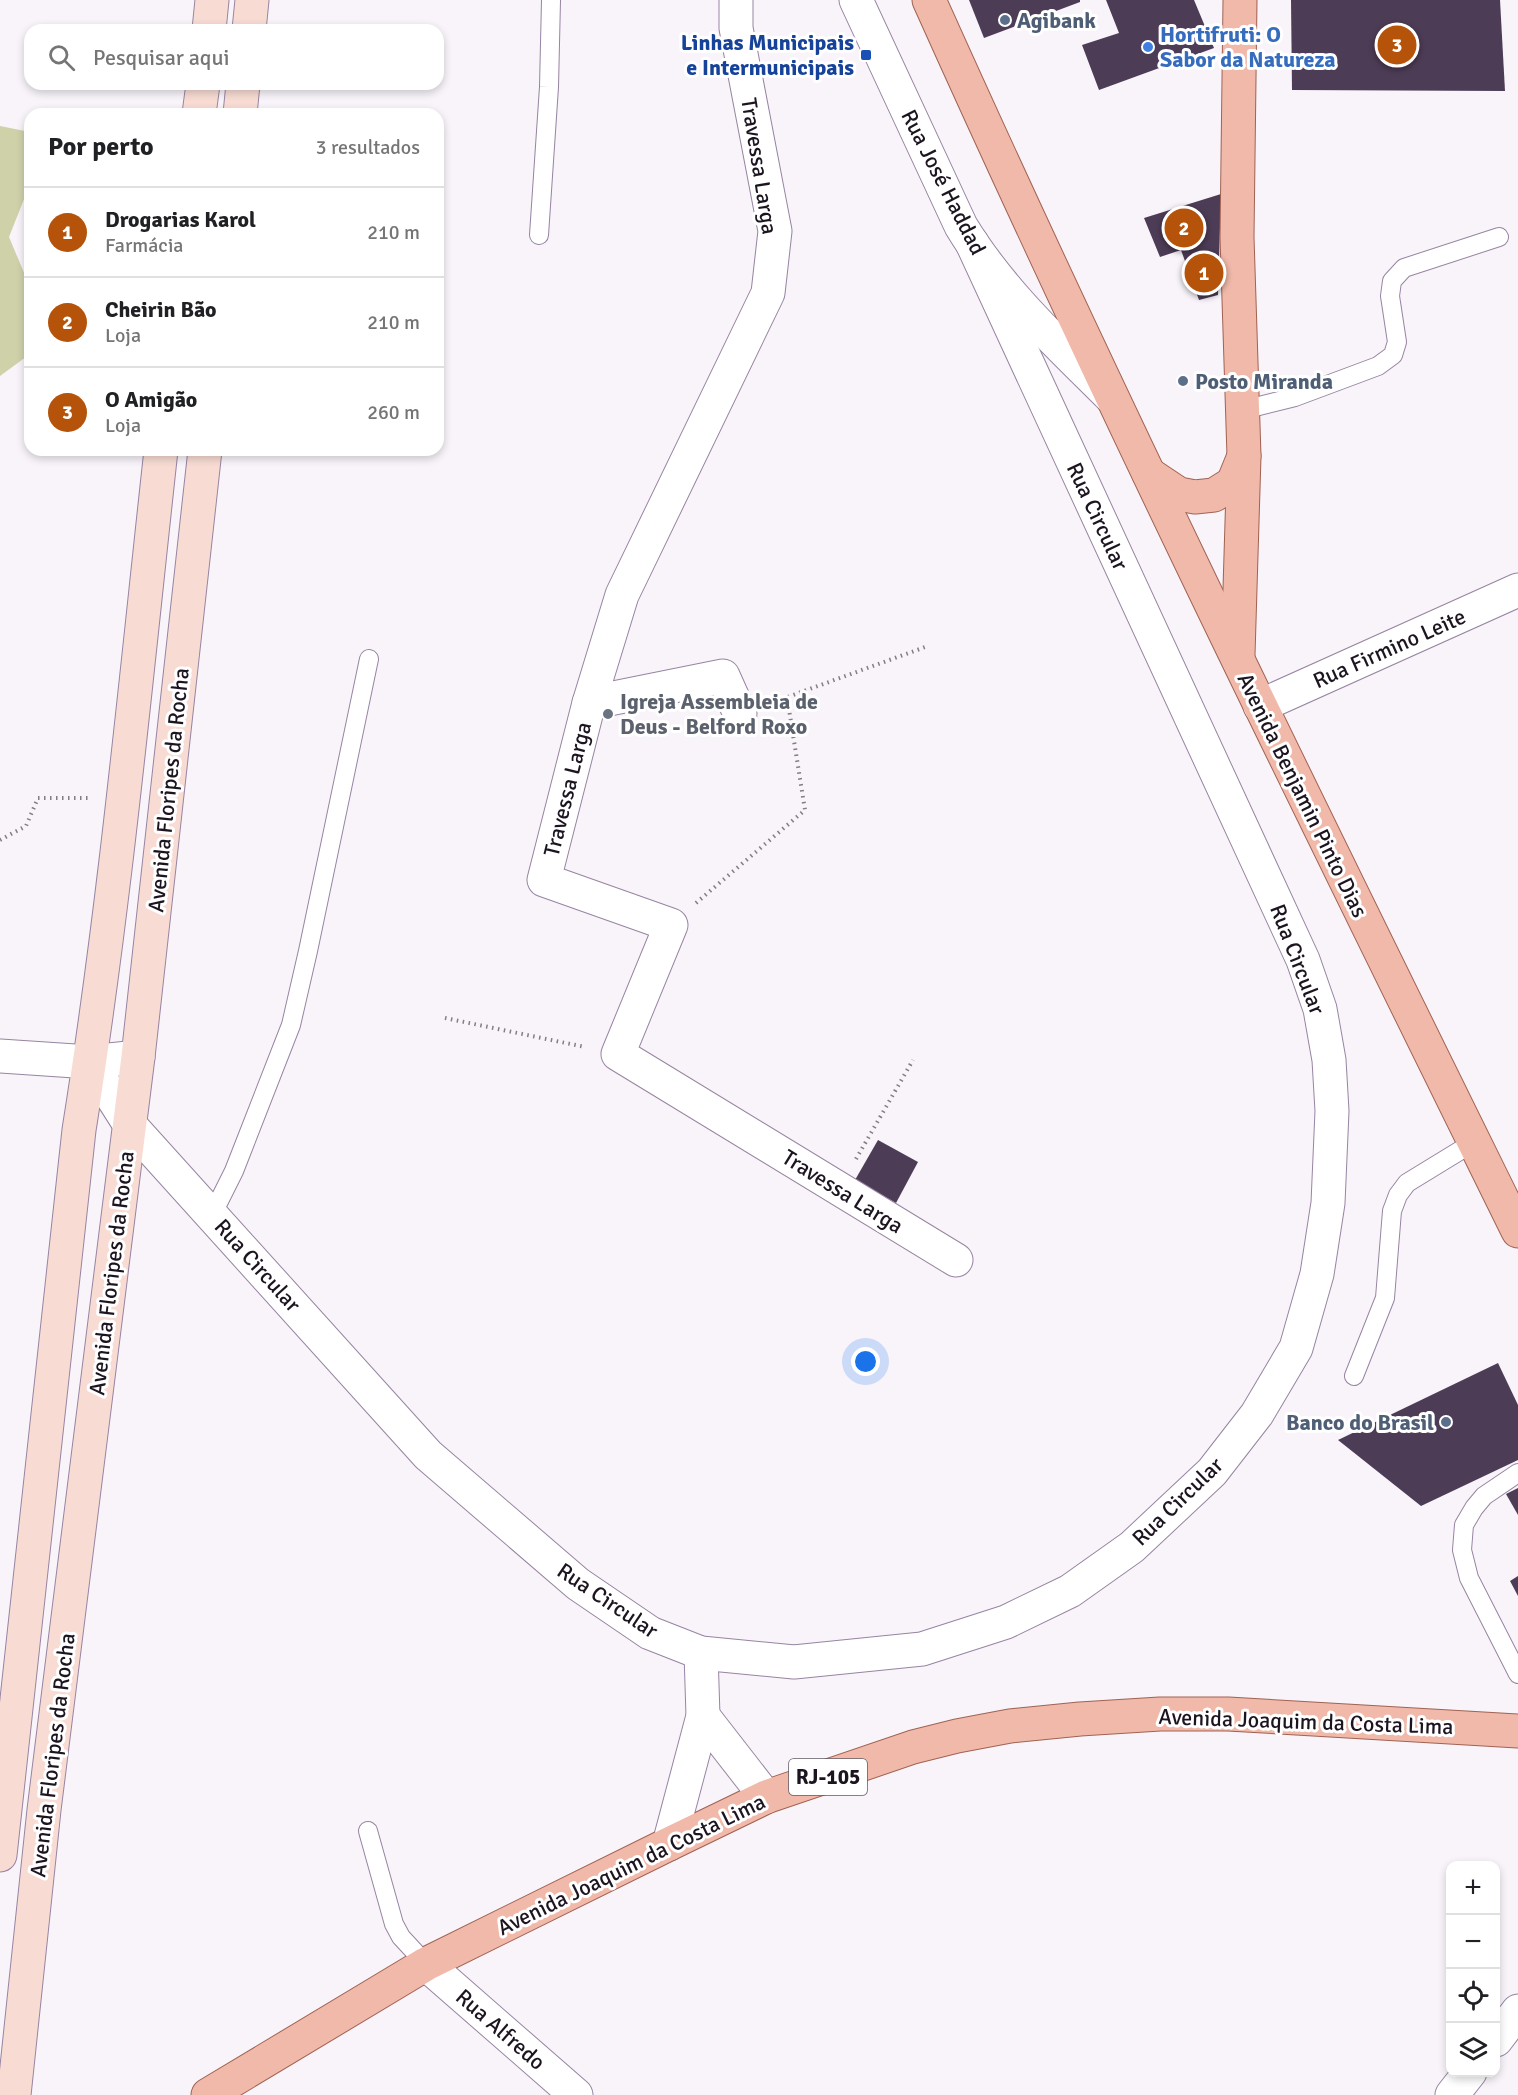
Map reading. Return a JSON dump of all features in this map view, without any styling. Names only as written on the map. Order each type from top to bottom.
[{"type":"main road","name":"Avenida Benjamin Pinto Dias","points":[[1240,0],[1237,237],[1244,456],[1237,660],[1518,1231]]},
{"type":"main road","name":"Rua José Haddad","points":[[933,1],[1111,397],[1237,660]]},
{"type":"main road","points":[[1149,474],[1179,494],[1195,497],[1214,495],[1233,483],[1244,456]]},
{"type":"main road","name":"Avenida Joaquim da Costa Lima","points":[[208,2095],[426,1964],[669,1844],[766,1797],[913,1747],[1010,1726],[1160,1714],[1228,1714],[1518,1731]]},
{"type":"street","points":[[210,24],[212,0]]},
{"type":"street","points":[[250,24],[252,0]]},
{"type":"street","name":"Travessa Larga","points":[[671,925],[544,880],[589,703],[622,595],[768,293],[775,231],[736,28],[736,0]]},
{"type":"street","name":"Rua José Haddad","points":[[856,0],[961,226],[986,264],[1025,311],[1111,397]]},
{"type":"street","points":[[200,108],[202,90]]},
{"type":"street","points":[[241,108],[242,90]]},
{"type":"street","name":"Rua Circular","points":[[90,1062],[130,1125],[428,1455],[578,1584],[650,1633],[701,1653],[794,1662],[922,1649],[1006,1622],[1070,1591],[1132,1546],[1204,1480],[1251,1422],[1296,1348],[1317,1274],[1328,1203],[1332,1111],[1329,1060],[1320,1009],[1303,960],[972,243]]},
{"type":"street","name":"Avenida Floripes da Rocha","points":[[0,1855],[76,1154],[90,1062],[122,798],[160,456]]},
{"type":"street","name":"Avenida Floripes da Rocha","points":[[14,2095],[44,1810],[138,1057],[204,456]]},
{"type":"street","name":"Rua Firmino Leite","points":[[1260,706],[1518,590]]},
{"type":"street","points":[[589,703],[723,676],[740,714]]},
{"type":"street","points":[[618,1054],[671,925]]},
{"type":"street","name":"Travessa Larga","points":[[618,1054],[956,1260]]},
{"type":"street","points":[[0,1056],[90,1062],[138,1057]]},
{"type":"street","points":[[669,1844],[703,1716],[701,1653]]},
{"type":"street","points":[[703,1716],[766,1797]]},
{"type":"street","name":"Rua Alfredo","points":[[426,1964],[576,2095]]},
{"type":"street","points":[[1500,2035],[1518,2011]]},
{"type":"street","points":[[1452,2095],[1467,2077]]},
{"type":"lane","points":[[539,235],[549,87],[552,0]]},
{"type":"lane","points":[[1243,410],[1295,397],[1378,366],[1393,355],[1397,342],[1390,296],[1392,281],[1404,268],[1499,237]]},
{"type":"lane","points":[[213,1215],[234,1172],[291,1026],[369,660]]},
{"type":"lane","points":[[1354,1376],[1385,1298],[1392,1211],[1398,1195],[1407,1183],[1474,1142]]},
{"type":"lane","points":[[1518,1473],[1484,1496],[1474,1508],[1464,1525],[1462,1550],[1469,1578],[1518,1674]]},
{"type":"lane","points":[[368,1831],[394,1924],[401,1937],[426,1964]]},
{"type":"path","points":[[740,714],[928,646]]},
{"type":"path","points":[[671,925],[805,810],[787,697]]},
{"type":"path","points":[[0,840],[26,826],[38,798],[122,798]]},
{"type":"path","points":[[445,1018],[618,1054]]},
{"type":"path","points":[[839,1188],[913,1060]]},
{"type":"green space","points":[[0,126],[24,131],[24,199],[9,237],[24,273],[24,358],[0,376]]},
{"type":"building","name":"Agibank","points":[[969,0],[1080,0],[1080,2],[984,38]]},
{"type":"building","name":"Hortifruti: O Sabor da Natureza","points":[[1106,0],[1194,0],[1214,48],[1099,90],[1082,45],[1119,33]]},
{"type":"building","points":[[1291,0],[1500,0],[1505,91],[1292,90]]},
{"type":"building","points":[[1221,194],[1218,295],[1199,300],[1181,250],[1160,257],[1144,218]]},
{"type":"building","points":[[878,1140],[918,1162],[896,1203],[855,1180]]},
{"type":"building","name":"Banco do Brasil","points":[[1498,1363],[1518,1405],[1518,1460],[1421,1506],[1338,1440]]},
{"type":"building","points":[[1518,1488],[1518,1515],[1506,1494]]},
{"type":"building","points":[[1518,1576],[1518,1596],[1510,1581]]},
{"type":"place","name":"Agibank","points":[[1005,20]]},
{"type":"place","name":"O Amigão","points":[[1397,45]]},
{"type":"place","name":"Hortifruti: O Sabor da Natureza","points":[[1148,47]]},
{"type":"place","name":"Linhas Municipais e Intermunicipais","points":[[866,55]]},
{"type":"place","name":"Cheirin Bão","points":[[1184,228]]},
{"type":"place","name":"Drogarias Karol","points":[[1204,273]]},
{"type":"place","name":"Posto Miranda","points":[[1183,381]]},
{"type":"place","name":"Igreja Assembleia de Deus - Belford Roxo","points":[[608,714]]},
{"type":"place","name":"Banco do Brasil","points":[[1446,1422]]}]
